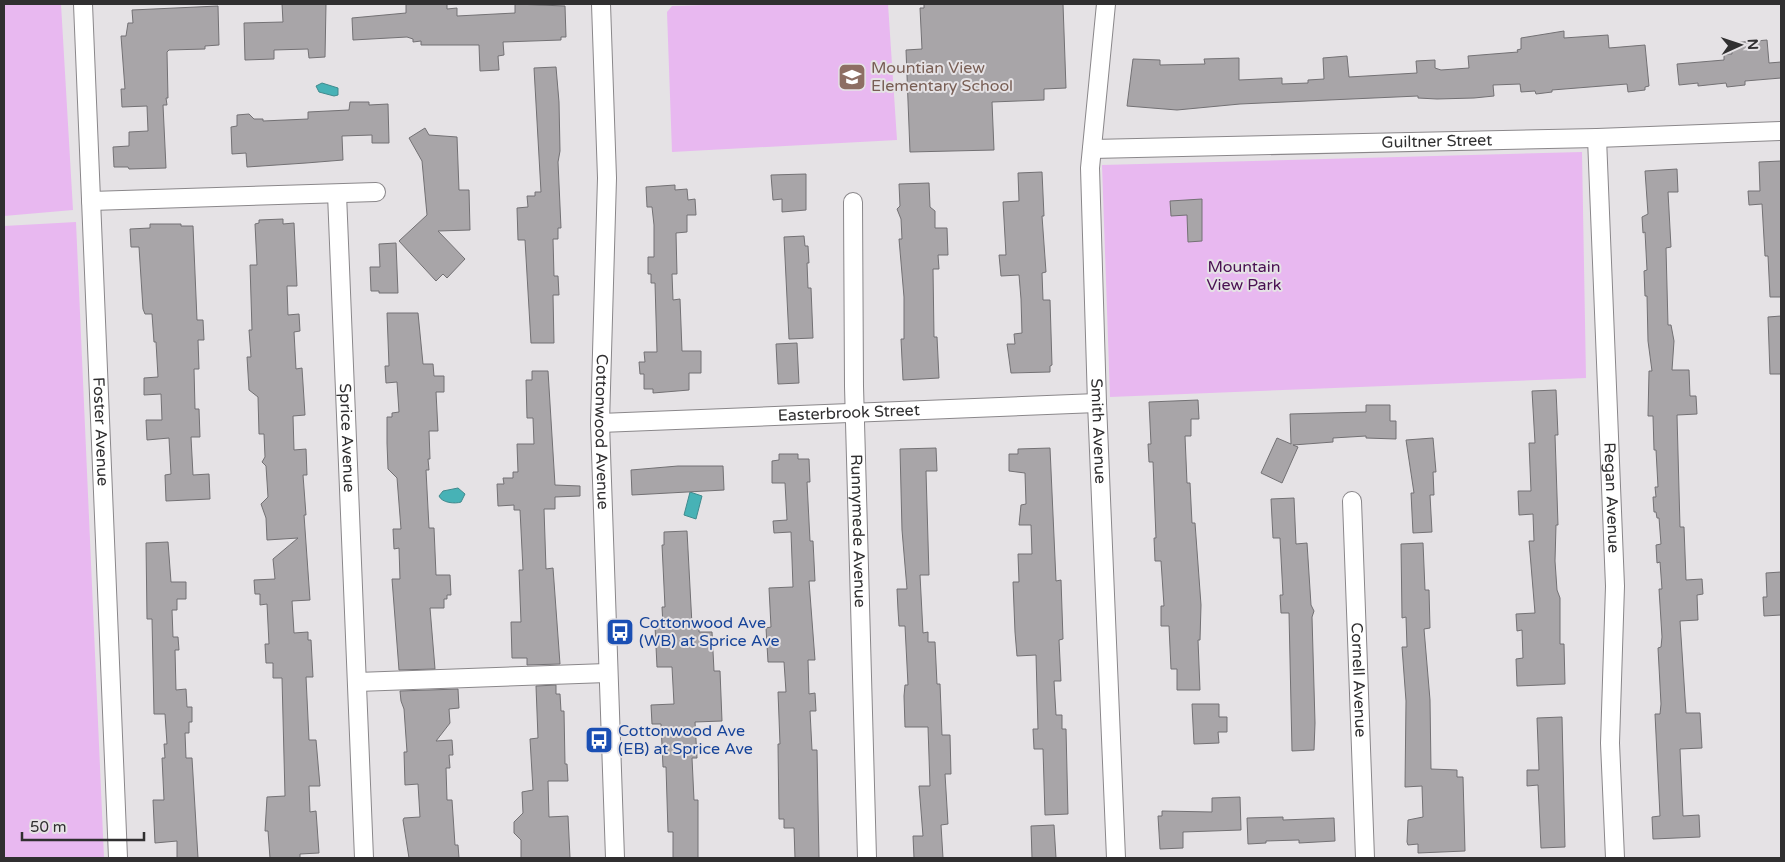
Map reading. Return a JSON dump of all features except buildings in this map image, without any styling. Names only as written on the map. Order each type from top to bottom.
[{"type":"street","name":"Foster Avenue","points":[[83,4],[118,858]]},
{"type":"street","name":"Cottonwood Avenue","points":[[601,4],[607,178],[600,423],[607,673],[615,858]]},
{"type":"street","name":"Smith Avenue","points":[[1106,4],[1090,168],[1097,403],[1116,858]]},
{"type":"street","name":"Guiltner Street","points":[[1092,149],[1597,138],[1781,131]]},
{"type":"street","name":"Regan Avenue","points":[[1597,138],[1615,586],[1610,744],[1615,858]]},
{"type":"street","points":[[91,201],[376,192]]},
{"type":"street","name":"Sprice Avenue","points":[[338,194],[364,858]]},
{"type":"street","name":"Runnymede Avenue","points":[[854,202],[855,412],[867,858]]},
{"type":"street","name":"Easterbrook Street","points":[[600,423],[1097,403]]},
{"type":"street","name":"Cornell Avenue","points":[[1352,501],[1365,858]]},
{"type":"street","points":[[357,682],[607,673]]},
{"type":"green space","points":[[4,4],[61,4],[73,210],[4,216]]},
{"type":"green space","points":[[888,4],[897,140],[672,152],[667,12],[672,6]]},
{"type":"green space","name":"Mountain View Park","points":[[1582,152],[1586,378],[1110,397],[1102,165]]},
{"type":"green space","points":[[76,222],[104,858],[4,858],[4,226]]},
{"type":"water","points":[[322,83],[338,88],[338,95],[334,96],[319,92],[316,86]]},
{"type":"water","points":[[458,488],[465,494],[461,502],[449,502],[439,496],[443,491]]},
{"type":"water","points":[[690,492],[702,496],[696,519],[684,515]]},
{"type":"place","name":"Mountian View Elementary School","points":[[852,77]]},
{"type":"place","name":"Cottonwood Ave (WB) at Sprice Ave","points":[[620,632]]},
{"type":"place","name":"Cottonwood Ave (EB) at Sprice Ave","points":[[599,740]]}]
